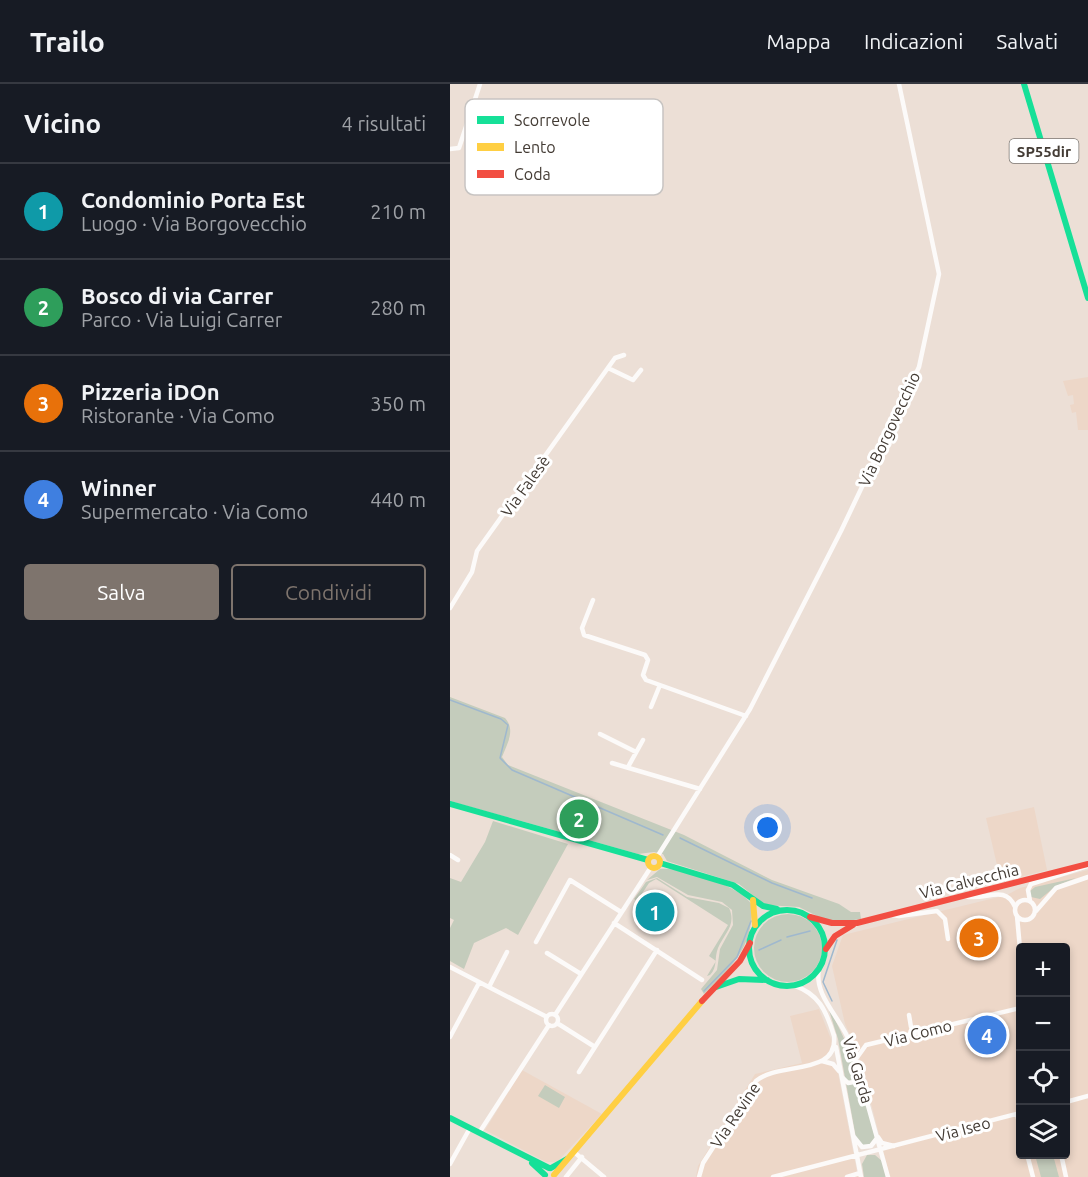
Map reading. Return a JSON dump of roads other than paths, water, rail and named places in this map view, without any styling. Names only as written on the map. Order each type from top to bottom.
[{"type":"main road","name":"SP55dir","points":[[1024,84],[1088,298]]},
{"type":"main road","points":[[450,804],[656,867],[658,860]]},
{"type":"main road","points":[[649,863],[651,856],[730,883],[742,889],[763,906],[797,910],[810,917],[822,930],[826,950],[819,969],[808,980],[793,985],[782,985],[768,980],[739,979],[712,988]]},
{"type":"main road","name":"Via Calvecchia","points":[[826,950],[840,931],[857,923],[1088,865]]},
{"type":"main road","points":[[450,1118],[550,1168],[554,1176],[712,988],[740,961],[755,928],[756,914],[753,899]]},
{"type":"main road","points":[[755,928],[766,916],[783,910]]},
{"type":"main road","name":"Via Calvecchia","points":[[810,917],[832,923],[857,923]]},
{"type":"main road","points":[[750,943],[753,963],[768,980]]},
{"type":"main road","points":[[525,1157],[545,1176],[550,1168],[572,1155]]},
{"type":"street","points":[[475,99],[480,84]]},
{"type":"street","name":"Via Borgovecchio","points":[[658,860],[746,716],[913,384],[939,274],[899,84]]},
{"type":"street","points":[[450,149],[459,148],[465,130]]},
{"type":"street","points":[[615,350],[615,358],[624,355]]},
{"type":"street","name":"Via Falesè","points":[[450,608],[472,572],[477,551],[615,358]]},
{"type":"street","points":[[608,368],[633,380],[641,370]]},
{"type":"street","points":[[593,600],[582,632],[645,655],[648,660],[643,677],[746,716]]},
{"type":"street","points":[[651,707],[660,685]]},
{"type":"street","points":[[600,734],[636,752]]},
{"type":"street","points":[[628,766],[643,740]]},
{"type":"street","points":[[612,763],[700,789]]},
{"type":"street","points":[[450,855],[458,860]]},
{"type":"street","points":[[450,967],[547,1017],[555,1015],[621,912],[649,863]]},
{"type":"street","points":[[1035,911],[1028,890],[1031,884],[1088,865]]},
{"type":"street","points":[[1018,932],[1045,899],[1066,883],[1088,877]]},
{"type":"street","points":[[536,942],[570,880],[621,912]]},
{"type":"street","points":[[965,896],[1002,894],[1010,897],[1017,916],[1019,943]]},
{"type":"street","points":[[1015,908],[1021,901],[1031,902],[1045,899]]},
{"type":"street","points":[[892,915],[937,911],[945,918],[948,939]]},
{"type":"street","points":[[1017,916],[1028,920]]},
{"type":"street","points":[[614,923],[702,980]]},
{"type":"street","points":[[579,1072],[657,950]]},
{"type":"street","points":[[489,987],[507,952]]},
{"type":"street","points":[[548,953],[581,974]]},
{"type":"street","name":"Via Garda","points":[[819,969],[819,988],[847,1033],[861,1074],[888,1177]]},
{"type":"street","points":[[450,1037],[479,982]]},
{"type":"street","points":[[793,985],[807,989],[814,995],[834,1035],[860,1172]]},
{"type":"street","name":"Via Como","points":[[856,1059],[867,1045],[1016,1009]]},
{"type":"street","points":[[555,1015],[557,1023],[595,1047]]},
{"type":"street","name":"Via Como","points":[[909,1015],[911,1027]]},
{"type":"street","points":[[547,1017],[549,1025]]},
{"type":"street","points":[[479,1133],[549,1025],[557,1023]]},
{"type":"street","points":[[834,1035],[834,1050],[822,1061],[837,1066],[842,1076],[851,1083],[857,1081],[861,1074]]},
{"type":"street","name":"Via Revine","points":[[699,1177],[703,1163],[756,1081],[766,1075],[822,1061]]},
{"type":"street","points":[[1070,1101],[1088,1096]]},
{"type":"street","name":"Via Iseo","points":[[773,1177],[1016,1115]]},
{"type":"street","points":[[450,1164],[470,1128]]},
{"type":"street","points":[[853,1135],[859,1145],[864,1147],[873,1144],[878,1137]]},
{"type":"street","name":"Via Iseo","points":[[878,1137],[887,1145],[906,1144]]},
{"type":"street","points":[[860,1172],[860,1158],[868,1152],[877,1153],[883,1159]]},
{"type":"street","points":[[572,1155],[582,1157],[604,1177]]},
{"type":"street","points":[[566,1177],[582,1157]]},
{"type":"street","points":[[1029,1159],[1033,1177]]},
{"type":"street","points":[[1062,1159],[1066,1177]]},
{"type":"street","points":[[847,1177],[860,1172]]},
{"type":"waterway","points":[[450,700],[501,719],[508,725],[500,758],[512,770],[663,835]]},
{"type":"waterway","points":[[680,838],[772,883],[812,898]]},
{"type":"waterway","points":[[704,991],[737,957],[751,921]]},
{"type":"waterway","points":[[787,937],[810,931]]},
{"type":"waterway","points":[[759,950],[781,940]]},
{"type":"waterway","points":[[832,1001],[823,982],[837,940]]},
{"type":"place","name":"Bosco di via Carrer","points":[[579,819]]},
{"type":"place","name":"Condominio Porta Est","points":[[655,912]]},
{"type":"place","name":"Pizzeria iDOn","points":[[979,938]]},
{"type":"place","name":"Winner","points":[[987,1035]]}]
